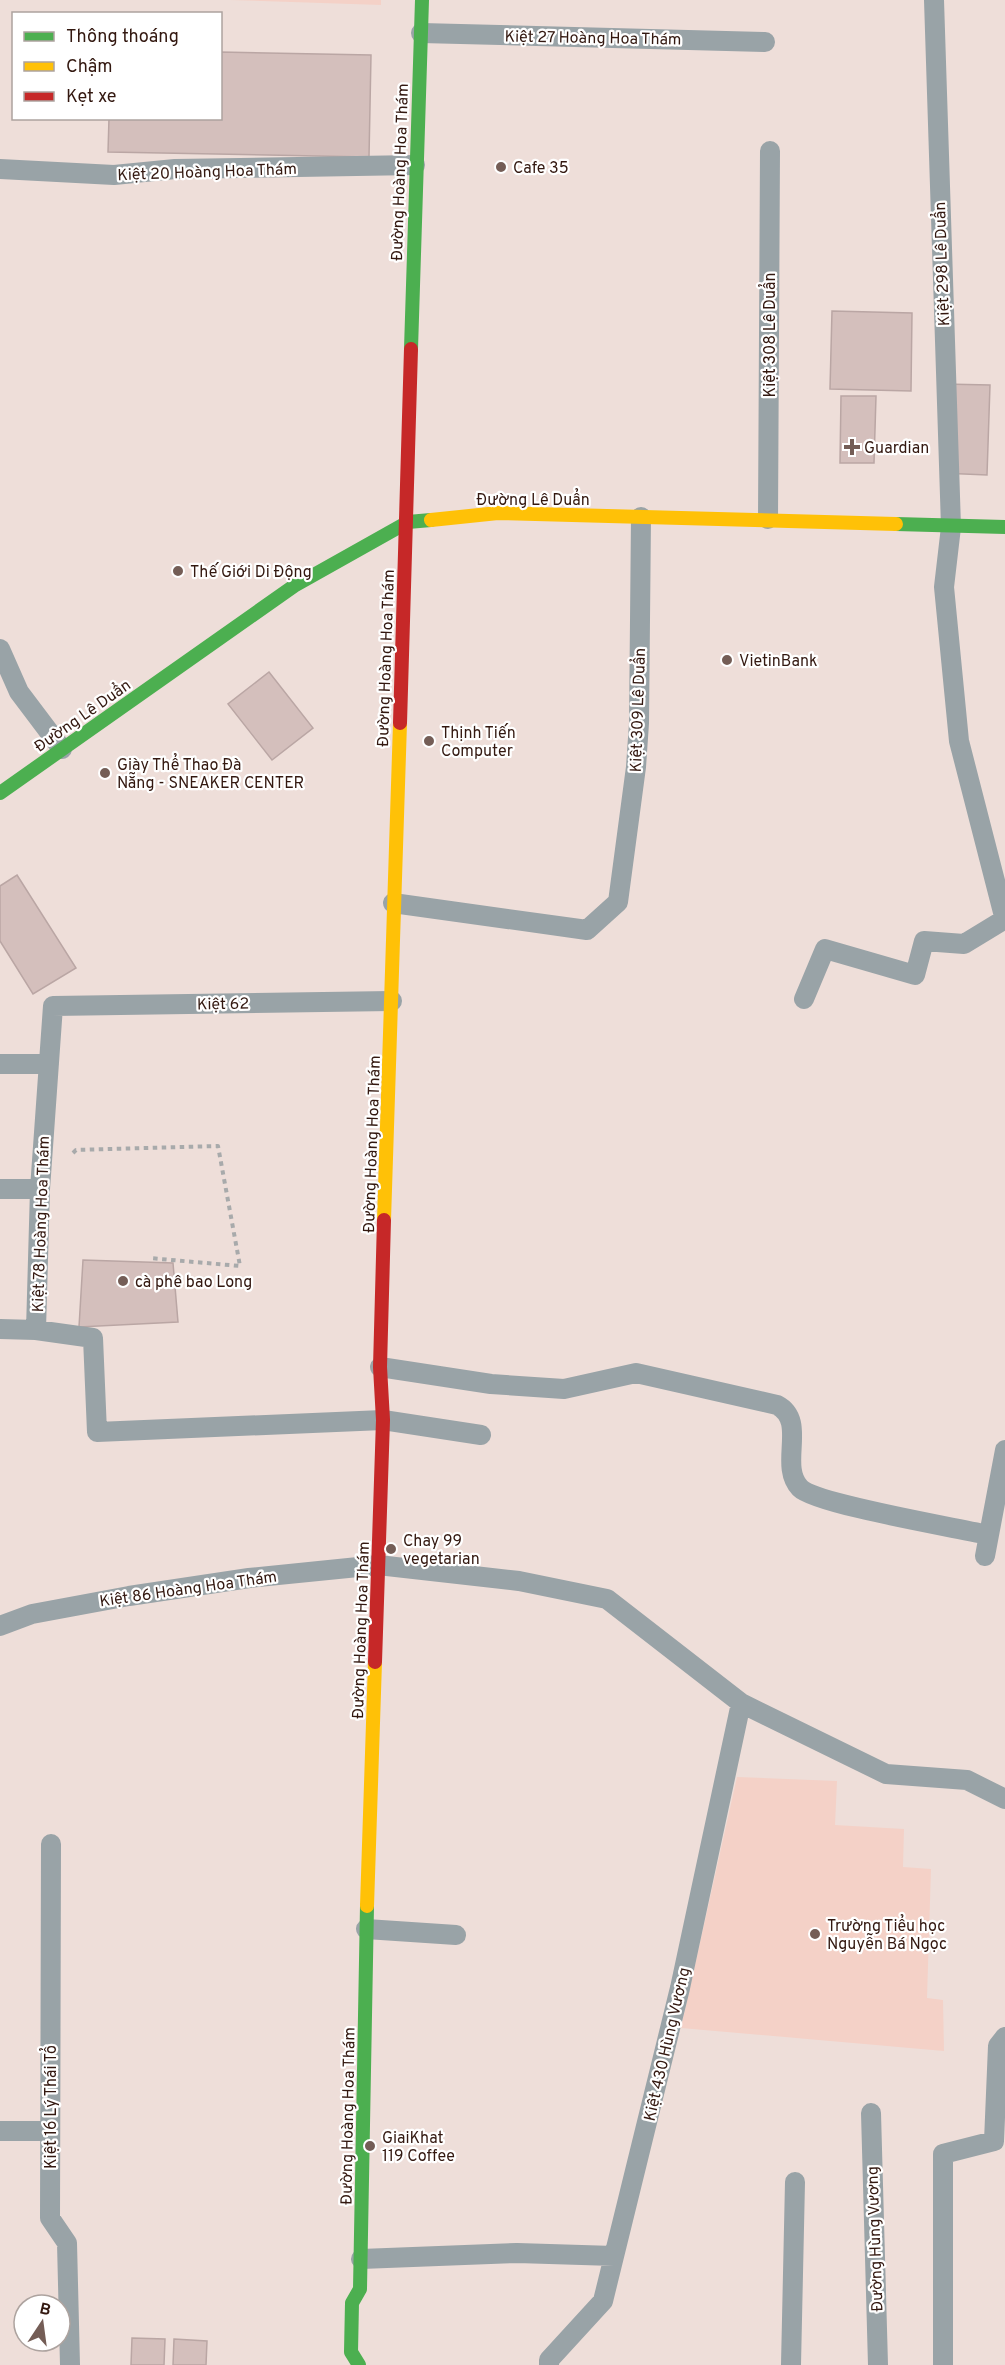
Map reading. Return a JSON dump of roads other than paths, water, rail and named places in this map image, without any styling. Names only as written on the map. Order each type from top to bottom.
[{"type":"main road","name":"Đường Hoàng Hoa Thám","points":[[368,2352],[359,2365],[351,2352],[352,2303],[360,2289],[361,2259],[366,1929],[383,1420],[380,1367],[393,903],[408,522],[415,165],[422,0]]},
{"type":"main road","name":"Đường Lê Duẩn","points":[[0,793],[294,586],[408,522],[498,513],[1005,527]]},
{"type":"main road","name":"Đường Hoàng Hoa Thám","points":[[360,2289],[367,2303]]},
{"type":"lane","name":"Kiệt 298 Lê Duẩn","points":[[934,0],[951,527],[944,587],[959,741],[1005,919]]},
{"type":"lane","name":"Kiệt 27 Hoàng Hoa Thám","points":[[421,33],[765,42]]},
{"type":"lane","name":"Kiệt 308 Lê Duẩn","points":[[768,519],[770,151]]},
{"type":"lane","name":"Kiệt 20 Hoàng Hoa Thám","points":[[0,169],[114,175],[175,168],[415,165]]},
{"type":"lane","name":"Kiệt 309 Lê Duẩn","points":[[393,903],[587,930],[618,902],[639,744],[641,517]]},
{"type":"lane","points":[[0,649],[19,692],[62,749]]},
{"type":"lane","points":[[804,999],[825,949],[915,975],[924,941],[964,944],[1005,919]]},
{"type":"lane","name":"Kiệt 62","points":[[53,1006],[392,1001]]},
{"type":"lane","name":"Kiệt 78 Hoàng Hoa Thám","points":[[53,1006],[40,1189],[36,1330],[93,1338],[97,1432],[383,1420]]},
{"type":"lane","points":[[0,1064],[49,1064]]},
{"type":"lane","points":[[0,1190],[40,1189]]},
{"type":"lane","points":[[0,1329],[36,1330]]},
{"type":"lane","points":[[380,1367],[491,1384],[564,1389],[636,1373],[777,1404],[788,1416],[793,1431],[791,1466],[798,1487],[804,1492],[833,1502],[988,1535]]},
{"type":"lane","points":[[383,1420],[481,1435]]},
{"type":"lane","points":[[985,1556],[1002,1478],[1005,1450]]},
{"type":"lane","name":"Kiệt 86 Hoàng Hoa Thám","points":[[0,1626],[32,1614],[129,1596],[249,1578],[378,1565],[519,1581],[606,1599],[741,1703],[886,1774],[967,1780],[1005,1799]]},
{"type":"lane","name":"Kiệt 430 Hùng Vương","points":[[549,2365],[549,2360],[603,2301],[680,1988],[741,1703]]},
{"type":"lane","name":"Kiệt 16 Lý Thái Tổ","points":[[51,1844],[50,2218],[68,2243],[70,2365]]},
{"type":"lane","points":[[366,1929],[456,1935]]},
{"type":"lane","points":[[943,2365],[943,2154],[994,2141],[998,2046],[1005,2037]]},
{"type":"lane","name":"Đường Hùng Vương","points":[[871,2113],[878,2365]]},
{"type":"lane","points":[[0,2131],[50,2131]]},
{"type":"lane","points":[[791,2365],[795,2182]]},
{"type":"lane","points":[[361,2259],[517,2253],[614,2256]]},
{"type":"place","name":"Cafe 35","points":[[501,167]]},
{"type":"place","name":"Guardian","points":[[852,447]]},
{"type":"place","name":"Thế Giới Di Động","points":[[178,571]]},
{"type":"place","name":"VietinBank","points":[[727,660]]},
{"type":"place","name":"Thịnh Tiến Computer","points":[[429,741]]},
{"type":"place","name":"Giày Thể Thao Đà Nẵng - SNEAKER CENTER","points":[[105,773]]},
{"type":"place","name":"cà phê bao Long","points":[[123,1281]]},
{"type":"place","name":"Chay 99 vegetarian","points":[[391,1549]]},
{"type":"place","name":"Trường Tiểu học Nguyễn Bá Ngọc","points":[[815,1934]]},
{"type":"place","name":"GiaiKhat 119 Coffee","points":[[370,2146]]}]
